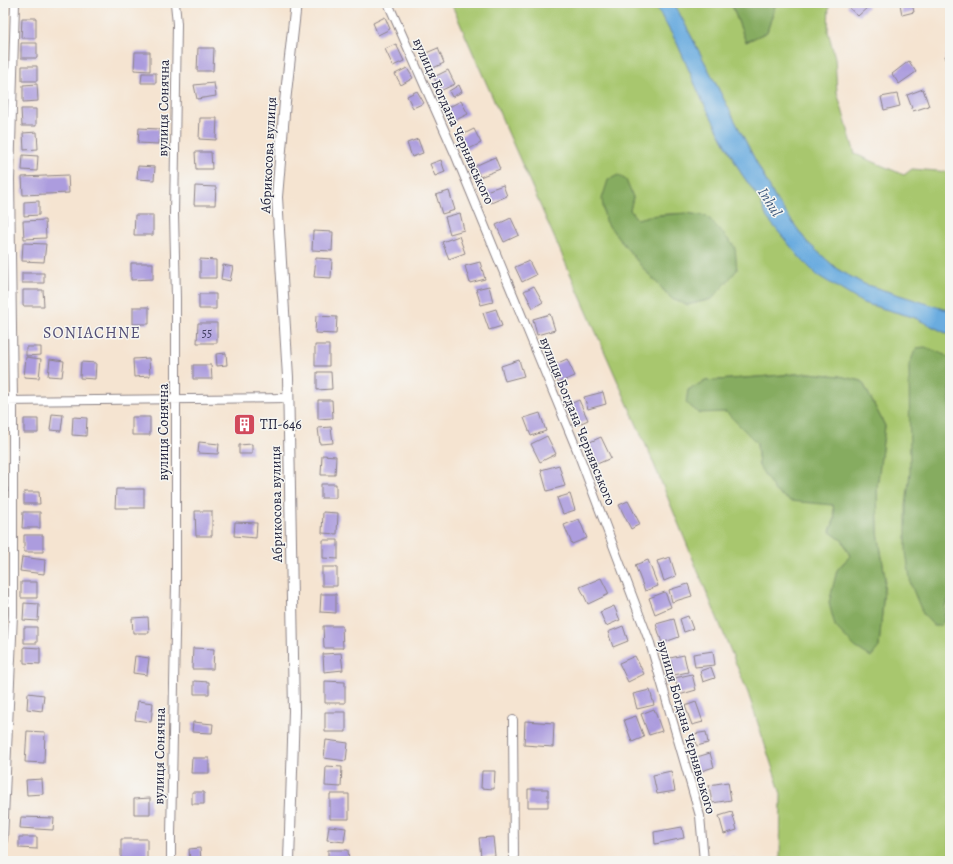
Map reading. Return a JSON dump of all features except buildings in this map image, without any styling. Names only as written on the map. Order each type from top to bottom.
[{"type":"street","points":[[3,840],[13,614],[13,401],[10,180],[15,3]]},
{"type":"street","name":"вулиця Сонячна","points":[[171,861],[176,576],[176,298],[174,214],[177,24],[175,3]]},
{"type":"street","name":"Абрикосова вулиця","points":[[289,861],[294,711],[288,398],[277,197],[285,102],[296,3]]},
{"type":"street","name":"вулиця Богдана Чернявського","points":[[388,3],[456,154],[577,450],[650,644],[700,816],[704,861]]},
{"type":"street","points":[[3,401],[288,398]]},
{"type":"street","points":[[513,720],[514,861]]},
{"type":"green space","points":[[451,3],[654,3],[677,43],[702,100],[741,173],[760,200],[767,218],[863,303],[913,317],[950,335],[950,861],[780,861],[781,794],[748,693],[651,457]],"holes":[[[633,197],[630,210],[637,220],[662,214],[707,216],[712,299],[687,305],[672,299],[642,267],[605,221]],[[809,373],[839,376],[862,381],[885,426],[877,488],[878,532],[885,578],[879,647],[837,570],[850,556],[843,541],[830,531],[835,518],[833,505],[821,503],[759,466],[757,443],[726,412],[688,390],[705,381]]]},
{"type":"green space","points":[[674,3],[731,3],[746,42],[767,32],[776,3],[829,3],[828,31],[835,58],[837,92],[855,154],[904,175],[912,169],[950,172],[950,311],[864,284],[837,269],[807,242],[775,198]]},
{"type":"green space","points":[[731,3],[776,3],[767,32],[746,42]]},
{"type":"green space","points":[[618,175],[626,180],[633,197],[630,210],[637,219],[649,216],[686,213],[707,216],[735,247],[737,270],[712,299],[687,305],[672,299],[642,267],[605,221],[602,199],[608,180]]},
{"type":"green space","points":[[925,347],[943,354],[950,359],[950,597],[945,606],[944,621],[940,626],[934,626],[923,614],[911,585],[906,552],[906,505],[910,472],[909,365],[916,348]]},
{"type":"green space","points":[[809,373],[839,376],[862,381],[885,426],[877,488],[878,532],[885,577],[879,647],[871,657],[855,647],[835,626],[829,603],[837,570],[850,556],[843,541],[830,532],[835,518],[833,505],[790,501],[775,491],[759,466],[757,443],[726,412],[699,413],[686,403],[688,390],[705,381]]},
{"type":"water","name":"Inhul","points":[[654,3],[674,3],[775,198],[807,242],[837,269],[864,284],[950,311],[950,335],[913,317],[863,303],[817,275],[801,259],[767,218],[760,200],[741,173],[702,100],[677,43]]},
{"type":"place","name":"ТП-646","points":[[244,424]]},
{"type":"district","name":"SONIACHNE","points":[[92,332]]}]
